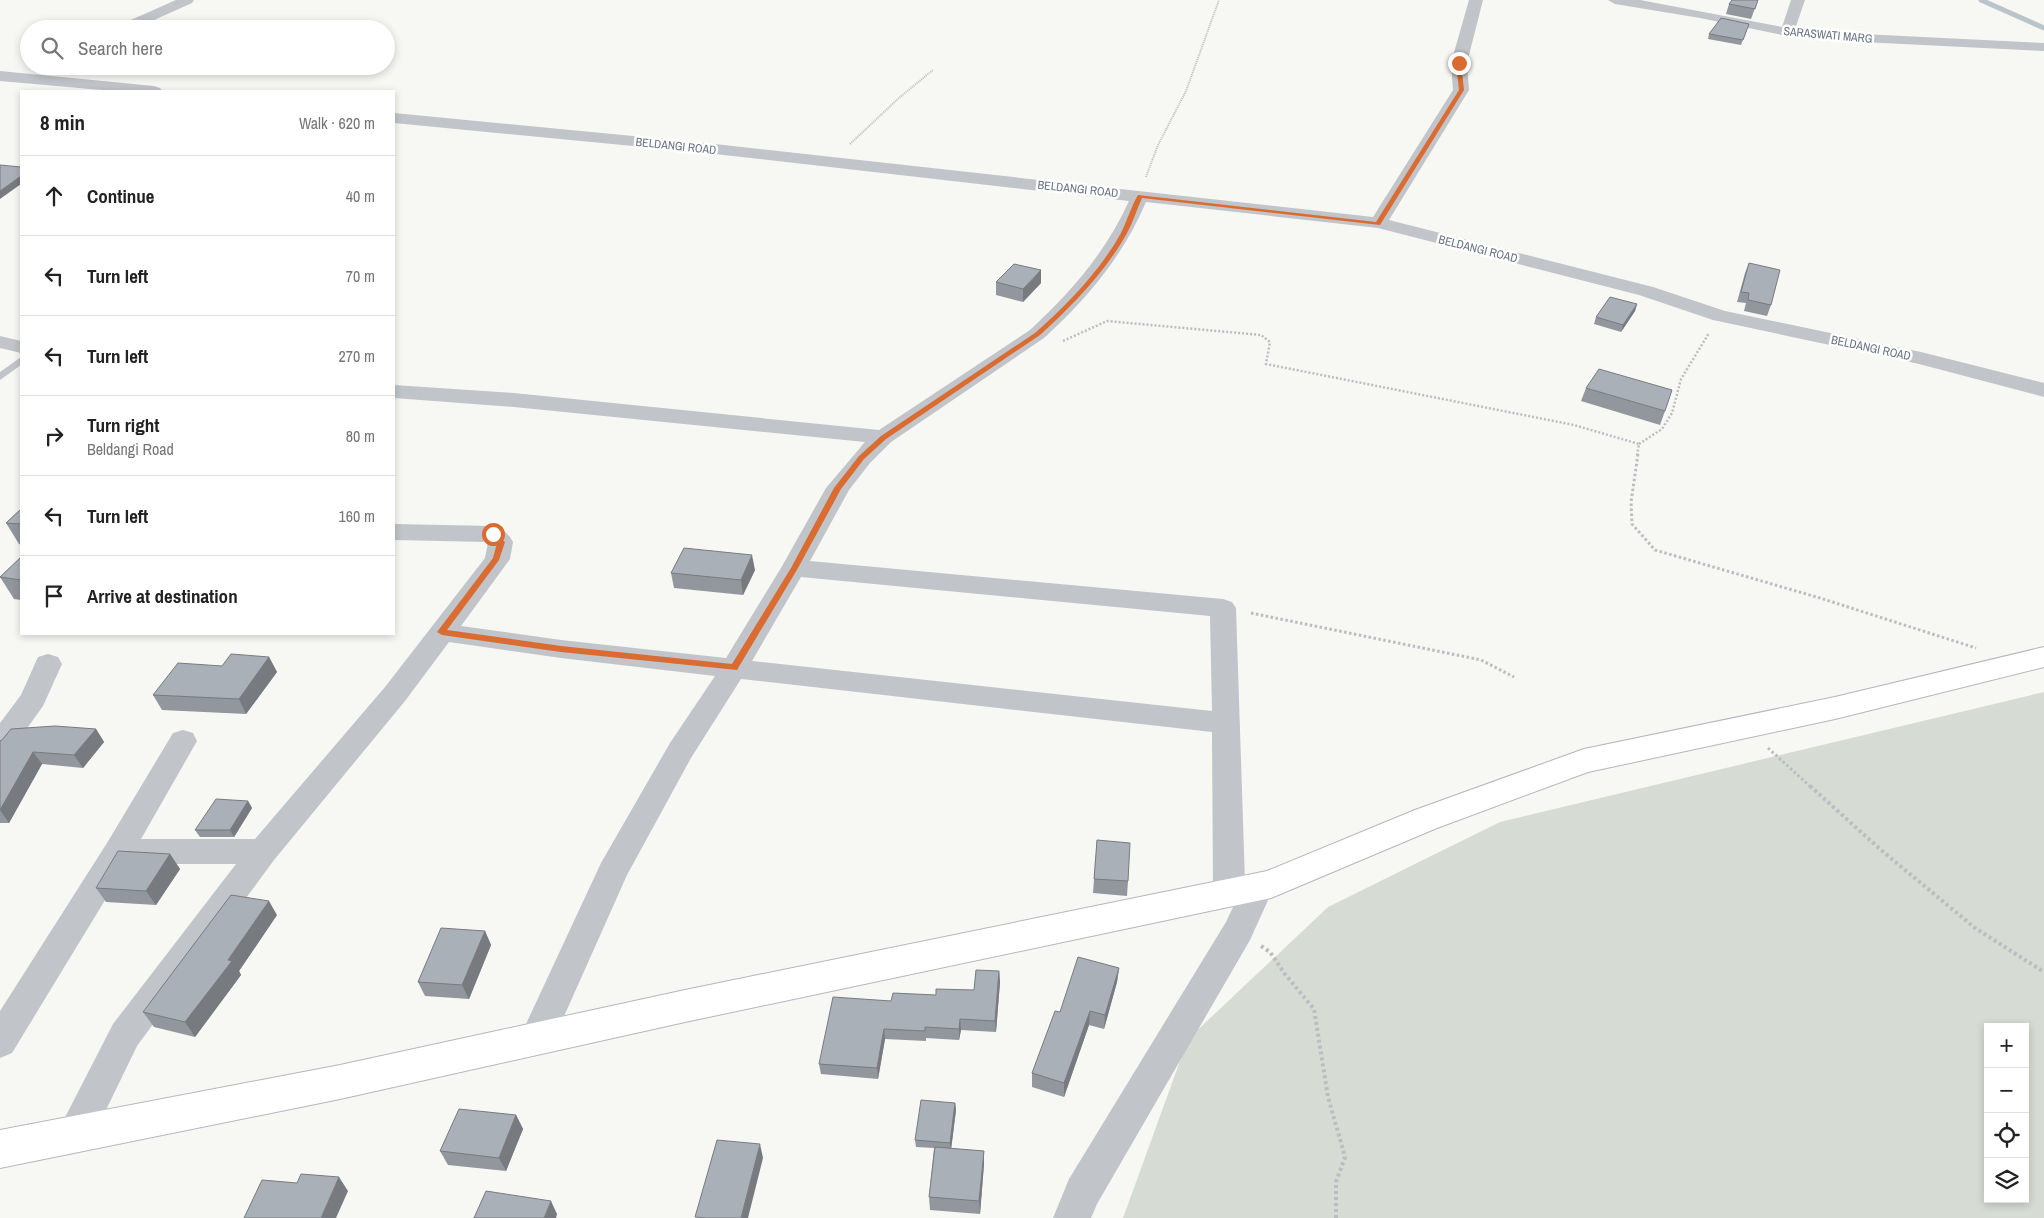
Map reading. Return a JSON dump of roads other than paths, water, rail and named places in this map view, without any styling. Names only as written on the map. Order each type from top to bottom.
[{"type":"street","points":[[142,20],[187,0]]},
{"type":"street","points":[[1378,224],[1461,90],[1459,63],[1476,0]]},
{"type":"street","name":"SARASWATI MARG","points":[[1615,0],[1700,14],[1788,32],[1822,36],[2044,47]]},
{"type":"street","points":[[1788,32],[1798,0]]},
{"type":"street","points":[[0,76],[18,76],[145,90]]},
{"type":"street","points":[[0,85],[18,76]]},
{"type":"street","name":"BELDANGI ROAD","points":[[395,118],[831,162],[1378,224],[1646,292],[1720,316],[1921,358],[2044,390]]},
{"type":"street","points":[[537,1039],[612,872],[680,752],[734,668],[794,568],[838,488],[862,458],[884,437],[1037,334],[1057,317],[1106,261],[1124,233],[1140,196]]},
{"type":"street","points":[[0,342],[20,347]]},
{"type":"street","points":[[395,391],[514,400],[884,437]]},
{"type":"street","points":[[76,1133],[125,1035],[263,851],[395,694],[496,558],[501,542],[493,534],[395,532]]},
{"type":"street","points":[[794,568],[1223,608],[1226,724],[1243,890],[1238,930],[1088,1184],[1072,1218]]},
{"type":"street","points":[[442,632],[561,649],[1226,724]]},
{"type":"street","points":[[0,1151],[76,1133],[340,1082],[1271,884],[1426,819],[1584,761],[1835,708],[2044,657]]},
{"type":"street","points":[[0,744],[33,699],[48,664]]},
{"type":"street","points":[[0,1042],[118,852],[183,741]]},
{"type":"street","points":[[118,852],[263,851]]},
{"type":"lane","points":[[0,377],[20,361]]},
{"type":"waterway","points":[[1981,0],[2044,28]]}]
